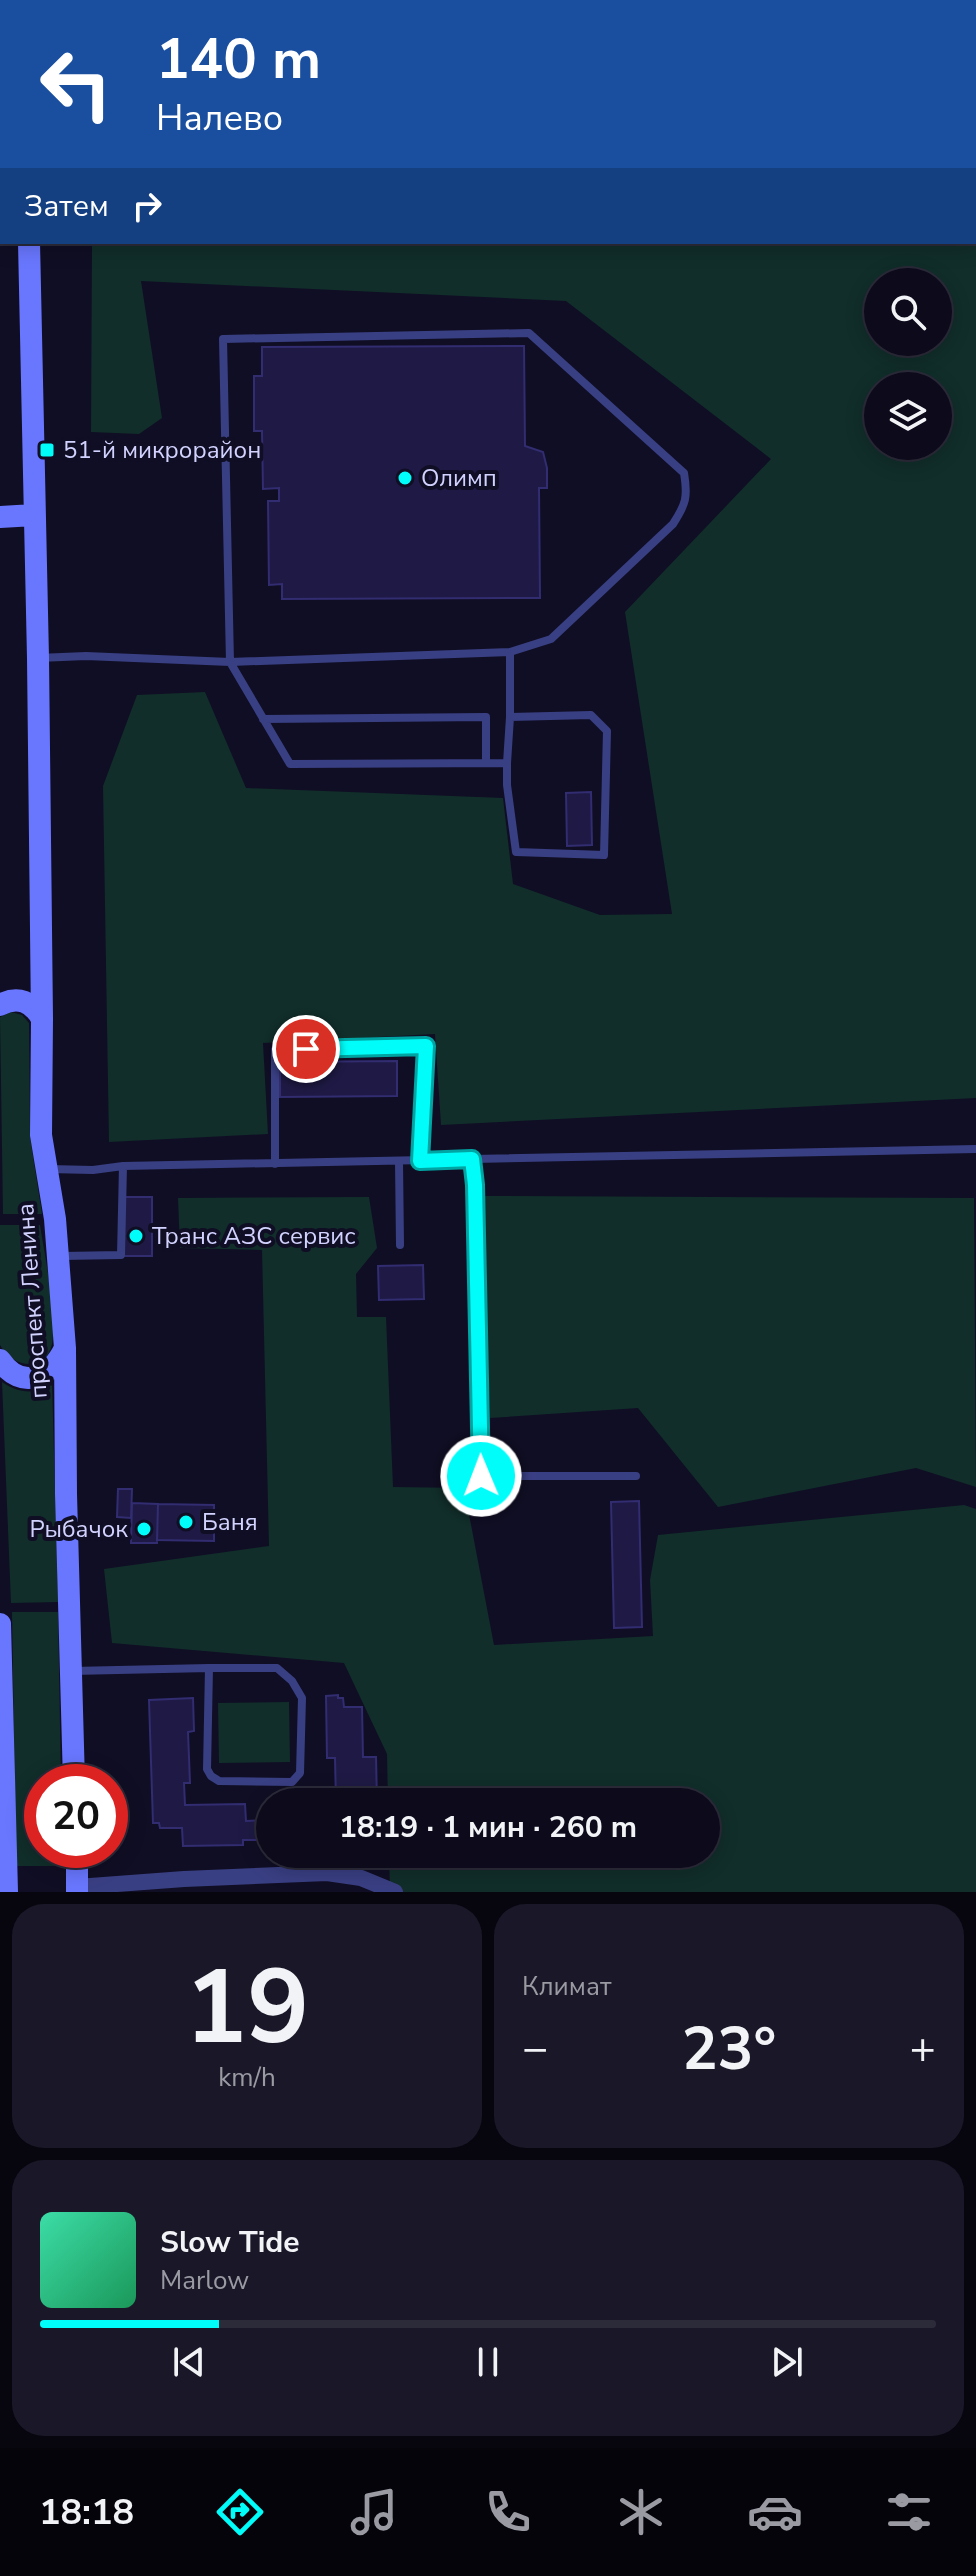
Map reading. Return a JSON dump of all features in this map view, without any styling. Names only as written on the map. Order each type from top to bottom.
[{"type":"main road","name":"проспект Ленина","points":[[29,244],[38,658],[41,1135],[55,1219],[65,1348],[74,1764]]},
{"type":"main road","points":[[0,517],[34,515]]},
{"type":"main road","points":[[0,1005],[22,1000],[37,1009],[42,1019]]},
{"type":"main road","points":[[0,1360],[14,1374],[37,1377],[51,1369],[65,1348]]},
{"type":"main road","points":[[0,1624],[7,1892]]},
{"type":"main road","points":[[77,1868],[77,1890]]},
{"type":"street","points":[[77,1890],[184,1879],[327,1873],[361,1878],[395,1892]]},
{"type":"lane","points":[[38,658],[86,656],[230,662],[510,652],[551,639],[673,524],[685,505],[687,488],[684,473],[529,333],[223,339],[230,662],[290,764],[507,763]]},
{"type":"lane","points":[[510,652],[507,785],[516,852],[604,855],[607,731],[591,715],[510,717]]},
{"type":"lane","points":[[263,719],[486,717],[486,763]]},
{"type":"lane","points":[[275,1164],[275,1050],[426,1046],[420,1161]]},
{"type":"lane","points":[[47,1169],[976,1149]]},
{"type":"lane","points":[[472,1159],[481,1476],[636,1476]]},
{"type":"lane","points":[[399,1162],[400,1245]]},
{"type":"lane","points":[[57,1257],[121,1255],[123,1166]]},
{"type":"lane","points":[[71,1671],[209,1668],[277,1668],[292,1681],[302,1698],[300,1773],[297,1779],[292,1782],[219,1781],[211,1776],[207,1769],[209,1668]]},
{"type":"green space","points":[[92,244],[976,244],[976,1098],[441,1125],[435,1034],[263,1043],[268,1134],[109,1142],[103,786],[137,695],[205,692],[246,788],[503,798],[513,884],[600,915],[672,914],[625,612],[771,459],[566,301],[141,281],[162,418],[139,434],[91,432]]},
{"type":"green space","points":[[11,1012],[22,1015],[29,1023],[30,1137],[42,1214],[3,1214],[0,1017]]},
{"type":"green space","points":[[483,1196],[974,1198],[976,1487],[916,1468],[718,1507],[638,1408],[490,1418]]},
{"type":"green space","points":[[369,1197],[377,1248],[356,1274],[357,1317],[386,1317],[393,1487],[464,1488],[494,1645],[653,1636],[650,1580],[658,1535],[964,1505],[976,1509],[976,1892],[390,1892],[389,1868],[720,1868],[720,1788],[388,1788],[387,1754],[344,1663],[112,1643],[104,1569],[269,1546],[262,1250],[180,1248],[178,1198]]},
{"type":"green space","points":[[0,1225],[40,1225],[50,1285],[53,1332],[49,1353],[36,1363],[12,1359],[0,1345]]},
{"type":"green space","points":[[2,1382],[14,1389],[34,1391],[52,1382],[58,1602],[11,1603]]},
{"type":"green space","points":[[12,1612],[58,1612],[61,1764],[24,1764],[24,1866],[16,1866]]},
{"type":"green space","points":[[289,1702],[290,1762],[219,1763],[218,1703]]},
{"type":"building","name":"Олимп","points":[[524,346],[525,446],[543,452],[547,468],[547,488],[539,488],[540,598],[282,599],[282,584],[269,585],[268,501],[279,501],[279,488],[263,489],[262,431],[254,431],[254,376],[262,376],[262,347]]},
{"type":"building","points":[[591,792],[592,845],[567,846],[566,793]]},
{"type":"building","points":[[397,1061],[397,1096],[280,1097],[280,1062]]},
{"type":"building","points":[[122,1197],[152,1197],[152,1256],[121,1256]]},
{"type":"building","points":[[423,1265],[424,1299],[379,1300],[378,1266]]},
{"type":"building","points":[[118,1489],[132,1489],[131,1518],[117,1517]]},
{"type":"building","points":[[639,1501],[642,1627],[614,1628],[611,1502]]},
{"type":"building","name":"Рыбачок","points":[[132,1503],[158,1504],[157,1543],[131,1543]]},
{"type":"building","name":"Баня","points":[[158,1504],[214,1505],[214,1541],[157,1540]]},
{"type":"building","points":[[326,1696],[343,1698],[344,1707],[362,1707],[363,1757],[376,1757],[377,1788],[336,1788],[335,1758],[327,1758]]},
{"type":"building","points":[[193,1698],[194,1731],[188,1732],[190,1783],[184,1783],[185,1805],[245,1804],[246,1821],[256,1821],[256,1840],[243,1840],[243,1845],[183,1846],[182,1828],[160,1828],[159,1823],[153,1823],[149,1700]]},
{"type":"place","name":"51-й микрорайон","points":[[47,450]]},
{"type":"place","name":"Олимп","points":[[405,478]]},
{"type":"place","name":"Транс АЗС сервис","points":[[136,1236]]},
{"type":"place","name":"Баня","points":[[186,1522]]},
{"type":"place","name":"Рыбачок","points":[[144,1529]]},
{"type":"route","points":[[306,1049],[426,1046],[420,1161],[472,1159],[481,1476]]}]
